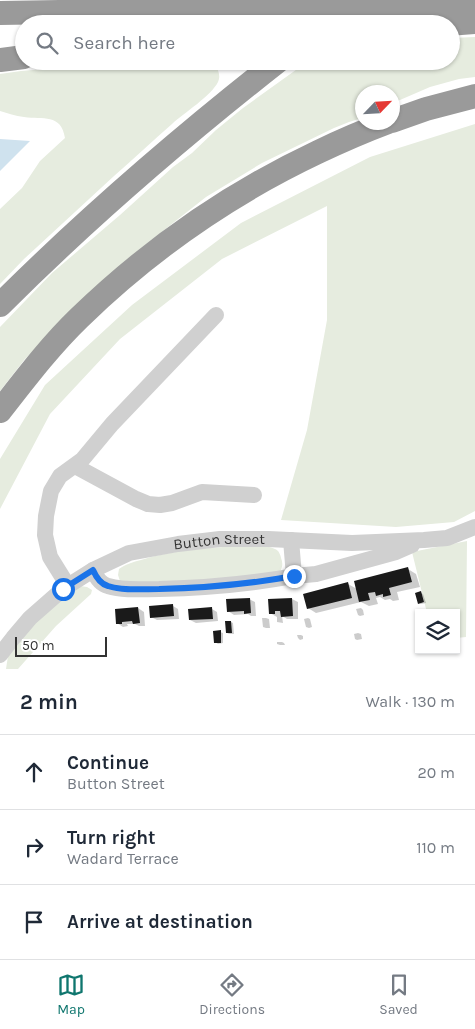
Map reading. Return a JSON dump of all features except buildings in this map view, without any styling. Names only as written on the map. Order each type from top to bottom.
[{"type":"highway","points":[[2,13],[475,4]]},
{"type":"highway","points":[[460,23],[475,22]]},
{"type":"highway","points":[[0,60],[15,58]]},
{"type":"highway","points":[[0,305],[114,197],[199,124],[267,70]]},
{"type":"highway","points":[[400,118],[475,96]]},
{"type":"highway","points":[[0,410],[40,361],[78,319],[140,263],[212,210],[244,190],[343,140],[368,130]]},
{"type":"street","points":[[68,586],[50,557],[45,534],[51,491],[60,476],[82,460],[112,424],[216,315]]},
{"type":"street","points":[[75,466],[148,504],[172,503],[202,492],[254,495]]},
{"type":"street","name":"Button Street","points":[[0,655],[42,606],[93,570],[129,553],[220,539],[352,543],[424,540],[447,538],[475,527]]},
{"type":"street","points":[[291,540],[294,576]]},
{"type":"street","points":[[93,570],[101,582],[108,586],[137,589],[181,588],[270,581],[316,574],[396,552],[424,540]]},
{"type":"shaded area","points":[[475,37],[475,77],[459,79],[430,87],[400,100],[400,85],[355,85],[355,120],[334,128],[262,163],[206,197],[125,261],[25,359],[0,391],[0,327],[52,273],[173,167],[192,153],[243,108],[296,70],[460,70],[460,38]]},
{"type":"shaded area","points":[[218,70],[219,79],[210,93],[114,176],[24,259],[0,284],[0,209],[22,188],[40,161],[65,138],[63,130],[55,121],[44,118],[21,117],[0,111],[0,74],[21,71]]},
{"type":"shaded area","points":[[475,124],[475,511],[454,522],[396,527],[281,520],[307,430],[327,320],[327,206],[222,259],[120,339],[50,414],[0,509],[0,459],[45,385],[132,305],[241,223],[370,157]]},
{"type":"shaded area","points":[[467,541],[466,637],[460,638],[460,609],[426,609],[412,552]]},
{"type":"shaded area","points":[[238,546],[259,546],[275,549],[279,552],[282,562],[279,573],[185,585],[120,581],[118,575],[119,569],[132,562],[165,554]]},
{"type":"shaded area","points":[[80,586],[92,590],[91,594],[56,626],[18,669],[6,669],[8,656],[34,624],[51,607]]},
{"type":"water","points":[[0,139],[30,141],[0,171]]},
{"type":"tunnel","points":[[353,15],[373,4]]},
{"type":"route","points":[[63,589],[93,570],[101,582],[108,586],[137,589],[181,588],[270,581],[294,576]]}]
